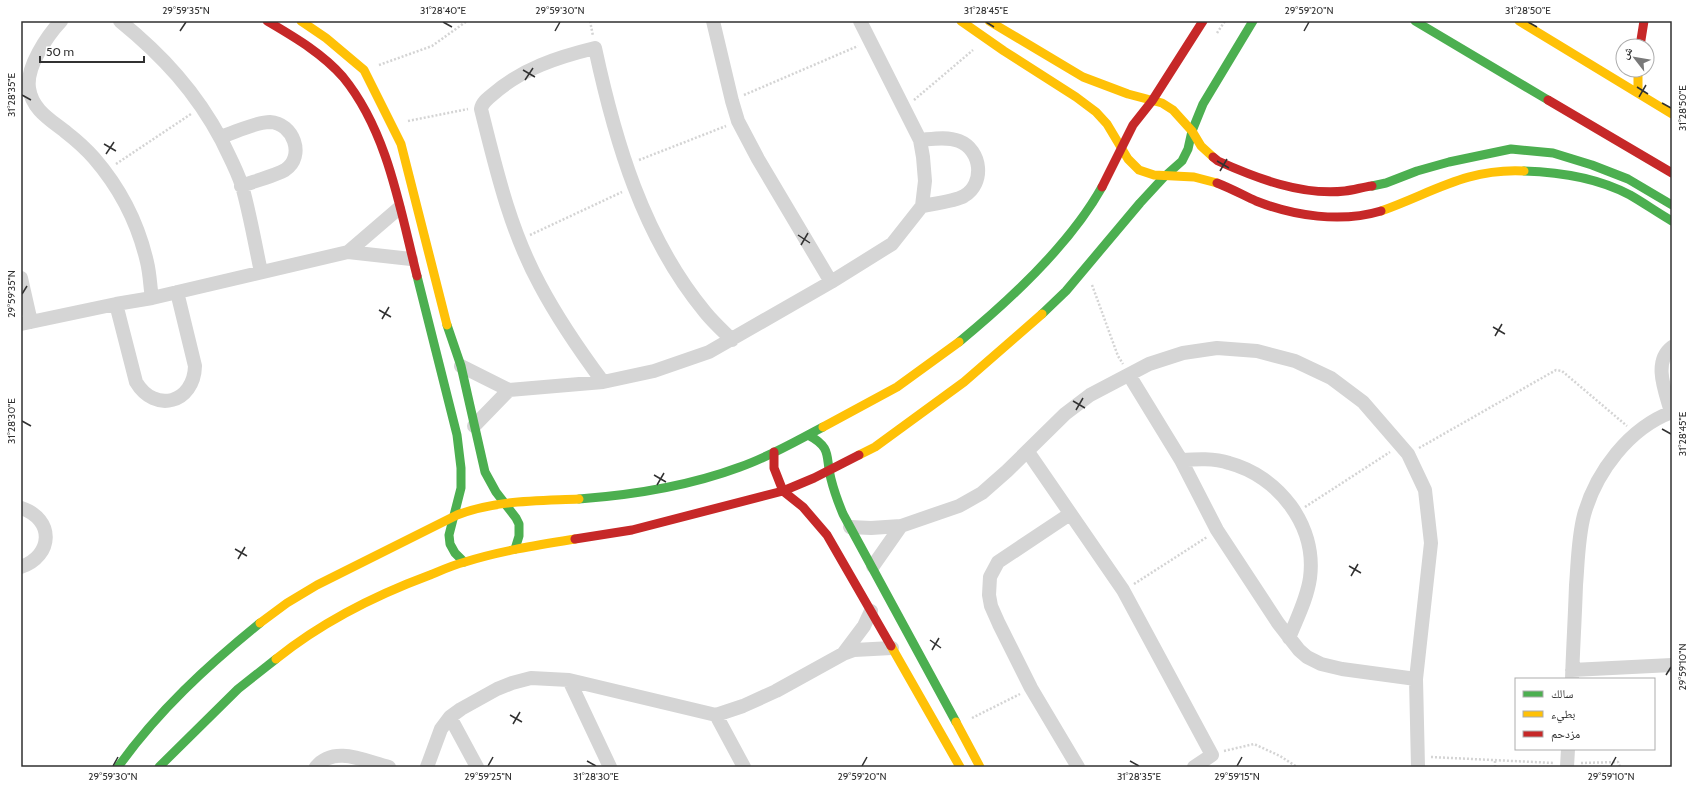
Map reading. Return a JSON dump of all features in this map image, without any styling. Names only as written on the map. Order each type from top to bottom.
[{"type":"street","points":[[61,21],[32,62],[29,74],[29,88],[32,100],[40,111],[69,134],[92,156],[123,196],[138,229],[148,263],[152,298]]},
{"type":"street","points":[[120,21],[147,43],[178,75],[202,107],[220,138],[232,161],[241,186],[261,272]]},
{"type":"street","points":[[267,21],[312,50],[333,67],[356,76]]},
{"type":"street","points":[[301,21],[326,38],[392,124],[401,144],[443,313],[460,366],[485,472],[490,483],[504,504],[515,515],[519,522],[520,528],[515,550]]},
{"type":"street","points":[[713,21],[738,121],[758,159],[831,282]]},
{"type":"street","points":[[460,366],[509,390],[602,382],[654,371],[684,362],[709,352],[732,340],[831,282],[892,244],[922,206],[925,181],[920,140],[903,109],[860,21]]},
{"type":"street","points":[[961,21],[986,40],[1083,102],[1104,119],[1131,162],[1138,169],[1148,174],[1164,177],[1182,176],[1201,178],[1225,186],[1258,201],[1284,208],[1320,214],[1355,217],[1390,208],[1456,180],[1491,172],[1556,172],[1597,183],[1628,194],[1672,221]]},
{"type":"street","points":[[988,21],[1083,77],[1128,94],[1154,100],[1174,110],[1192,131],[1201,146],[1218,161],[1255,177],[1283,186],[1311,190],[1344,191],[1386,184],[1417,171],[1449,162],[1511,149],[1553,153],[1592,165],[1628,179],[1672,205]]},
{"type":"street","points":[[118,767],[165,709],[203,672],[244,637],[289,602],[342,571],[462,512],[479,507],[504,504],[594,498],[655,489],[731,471],[774,452],[862,408],[898,387],[948,351],[994,313],[1038,269],[1080,219],[1103,186],[1121,147],[1135,122],[1154,100],[1203,21]]},
{"type":"street","points":[[159,767],[238,689],[287,650],[339,617],[395,588],[464,562],[515,550],[632,530],[783,491],[829,471],[875,447],[964,382],[1037,319],[1066,291],[1140,203],[1164,177],[1182,161],[1188,149],[1192,131],[1203,104],[1253,21]]},
{"type":"street","points":[[1415,21],[1672,174]]},
{"type":"street","points":[[1519,21],[1672,114]]},
{"type":"street","points":[[1641,38],[1644,21]]},
{"type":"street","points":[[602,382],[568,333],[539,284],[519,240],[498,180],[481,109],[496,91],[525,72],[563,56],[595,48],[614,125],[626,165],[659,242],[681,278],[705,312],[732,340]]},
{"type":"street","points":[[356,76],[360,100],[372,122],[393,183],[398,209],[427,317],[456,435],[461,475],[461,490],[452,518],[449,541],[456,556],[464,562]]},
{"type":"street","points":[[1638,78],[1638,93]]},
{"type":"street","points":[[220,138],[262,123],[271,122],[283,127],[293,137],[295,155],[285,170],[241,186]]},
{"type":"street","points":[[920,140],[950,138],[960,141],[970,148],[976,157],[978,168],[977,179],[972,189],[964,196],[922,206]]},
{"type":"street","points":[[393,183],[411,180]]},
{"type":"street","points":[[348,252],[398,209]]},
{"type":"street","points":[[21,278],[26,323],[152,298],[348,252],[411,259]]},
{"type":"street","points":[[116,304],[136,382],[148,397],[168,401],[185,393],[195,376],[195,366],[177,292]]},
{"type":"street","points":[[427,317],[443,313]]},
{"type":"street","points":[[1672,347],[1664,357],[1661,365],[1661,373],[1672,412],[1650,422],[1628,441],[1609,463],[1594,488],[1584,515],[1578,544],[1572,674],[1672,664]]},
{"type":"street","points":[[850,527],[871,528],[901,526],[959,506],[982,493],[1028,452],[1065,414],[1090,395],[1149,364],[1183,353],[1217,348],[1265,353],[1295,361],[1331,378],[1363,402],[1404,450],[1425,490],[1431,542],[1416,679],[1418,762]]},
{"type":"street","points":[[1129,374],[1181,460],[1217,530],[1289,638],[1307,657],[1321,664],[1349,670],[1416,679]]},
{"type":"street","points":[[456,435],[474,426],[509,390]]},
{"type":"street","points":[[808,435],[823,445],[828,453],[829,471],[836,498],[850,527],[873,566],[980,767]]},
{"type":"street","points":[[774,452],[774,468],[783,491],[802,507],[827,535],[872,611],[960,767]]},
{"type":"street","points":[[1028,452],[1123,590],[1212,755],[1194,767]]},
{"type":"street","points":[[1181,460],[1204,459],[1229,462],[1252,471],[1273,485],[1296,513],[1303,526],[1309,551],[1310,576],[1305,601],[1289,638]]},
{"type":"street","points":[[21,508],[29,511],[37,517],[43,524],[46,534],[42,553],[36,560],[21,568]]},
{"type":"street","points":[[1070,514],[998,562],[990,577],[989,595],[998,624],[1031,688],[1078,767]]},
{"type":"street","points":[[873,566],[901,526]]},
{"type":"street","points":[[843,654],[864,626],[872,611]]},
{"type":"street","points":[[427,767],[441,729],[450,717],[496,689],[531,678],[569,680],[716,715],[743,706],[776,691],[843,654],[854,650],[892,648]]},
{"type":"street","points":[[569,680],[610,767]]},
{"type":"street","points":[[716,715],[744,767]]},
{"type":"street","points":[[450,717],[477,767]]},
{"type":"street","points":[[1568,750],[1568,765]]},
{"type":"street","points":[[316,767],[322,760],[330,756],[339,755],[389,767]]},
{"type":"path","points":[[356,76],[432,46],[468,21]]},
{"type":"path","points":[[732,101],[870,40]]},
{"type":"path","points":[[903,109],[986,40]]},
{"type":"path","points":[[392,124],[482,106]]},
{"type":"path","points":[[105,171],[202,107]]},
{"type":"path","points":[[626,165],[738,121]]},
{"type":"path","points":[[519,240],[634,186]]},
{"type":"path","points":[[1086,268],[1118,356],[1129,374]]},
{"type":"path","points":[[1296,513],[1404,450],[1556,370],[1562,371],[1636,434]]},
{"type":"path","points":[[1123,590],[1217,530]]},
{"type":"path","points":[[957,726],[1031,688]]},
{"type":"path","points":[[1212,755],[1254,744],[1280,756],[1297,767]]},
{"type":"path","points":[[1418,762],[1495,760],[1568,765],[1618,762],[1620,767]]},
{"type":"path","points":[[1495,760],[1495,767]]},
{"type":"path","points":[[1665,767],[1672,766]]},
{"type":"traffic: fast","points":[[1042,314],[1066,291],[1140,203],[1164,177],[1182,161],[1188,149],[1192,131],[1203,104],[1253,21]]},
{"type":"traffic: fast","points":[[1415,21],[1548,100]]},
{"type":"traffic: fast","points":[[1372,186],[1386,183],[1417,171],[1449,162],[1511,149],[1553,153],[1592,165],[1628,179],[1672,205]]},
{"type":"traffic: fast","points":[[1524,171],[1578,177],[1605,184],[1630,195],[1672,221]]},
{"type":"traffic: fast","points":[[959,342],[1018,290],[1056,250],[1073,230],[1102,187]]},
{"type":"traffic: fast","points":[[417,276],[457,435],[461,468],[461,488],[449,535],[450,544],[455,553],[464,562]]},
{"type":"traffic: fast","points":[[447,325],[461,366],[485,472],[496,492],[519,524],[519,536],[515,549]]},
{"type":"traffic: fast","points":[[579,499],[661,489],[721,474],[761,458],[823,427]]},
{"type":"traffic: fast","points":[[808,435],[821,444],[825,449],[832,483],[843,514],[956,722]]},
{"type":"traffic: fast","points":[[118,767],[133,746],[184,690],[260,623]]},
{"type":"traffic: fast","points":[[159,767],[238,689],[276,659]]},
{"type":"traffic: slow","points":[[301,21],[326,38],[364,70],[401,144],[447,325]]},
{"type":"traffic: slow","points":[[961,21],[1004,51],[1076,97],[1096,112],[1107,124],[1128,159],[1139,170],[1154,175],[1194,177],[1217,183]]},
{"type":"traffic: slow","points":[[989,21],[1083,77],[1128,94],[1162,103],[1173,110],[1192,131],[1201,146],[1213,157]]},
{"type":"traffic: slow","points":[[1519,21],[1672,114]]},
{"type":"traffic: slow","points":[[1638,78],[1638,93]]},
{"type":"traffic: slow","points":[[1381,211],[1450,183],[1467,178],[1485,173],[1524,171]]},
{"type":"traffic: slow","points":[[859,455],[875,447],[964,382],[1042,314]]},
{"type":"traffic: slow","points":[[823,427],[897,387],[959,342]]},
{"type":"traffic: slow","points":[[260,623],[287,603],[317,585],[457,515],[487,506],[517,502],[579,499]]},
{"type":"traffic: slow","points":[[276,659],[331,621],[390,591],[452,566],[478,558],[575,539]]},
{"type":"traffic: slow","points":[[891,646],[960,767]]},
{"type":"traffic: slow","points":[[956,722],[980,767]]},
{"type":"traffic: jam","points":[[267,21],[307,46],[326,60],[343,77],[358,99],[382,146],[398,198],[417,276]]},
{"type":"traffic: jam","points":[[1102,187],[1133,125],[1152,101],[1203,21]]},
{"type":"traffic: jam","points":[[1641,38],[1644,21]]},
{"type":"traffic: jam","points":[[1548,100],[1672,173]]},
{"type":"traffic: jam","points":[[1213,157],[1218,161],[1248,174],[1280,184],[1312,191],[1345,191],[1372,186]]},
{"type":"traffic: jam","points":[[1217,183],[1256,201],[1286,211],[1302,214],[1350,217],[1381,211]]},
{"type":"traffic: jam","points":[[774,452],[774,468],[783,491],[803,507],[827,535],[891,646]]},
{"type":"traffic: jam","points":[[575,539],[632,530],[783,491],[814,478],[859,455]]}]
